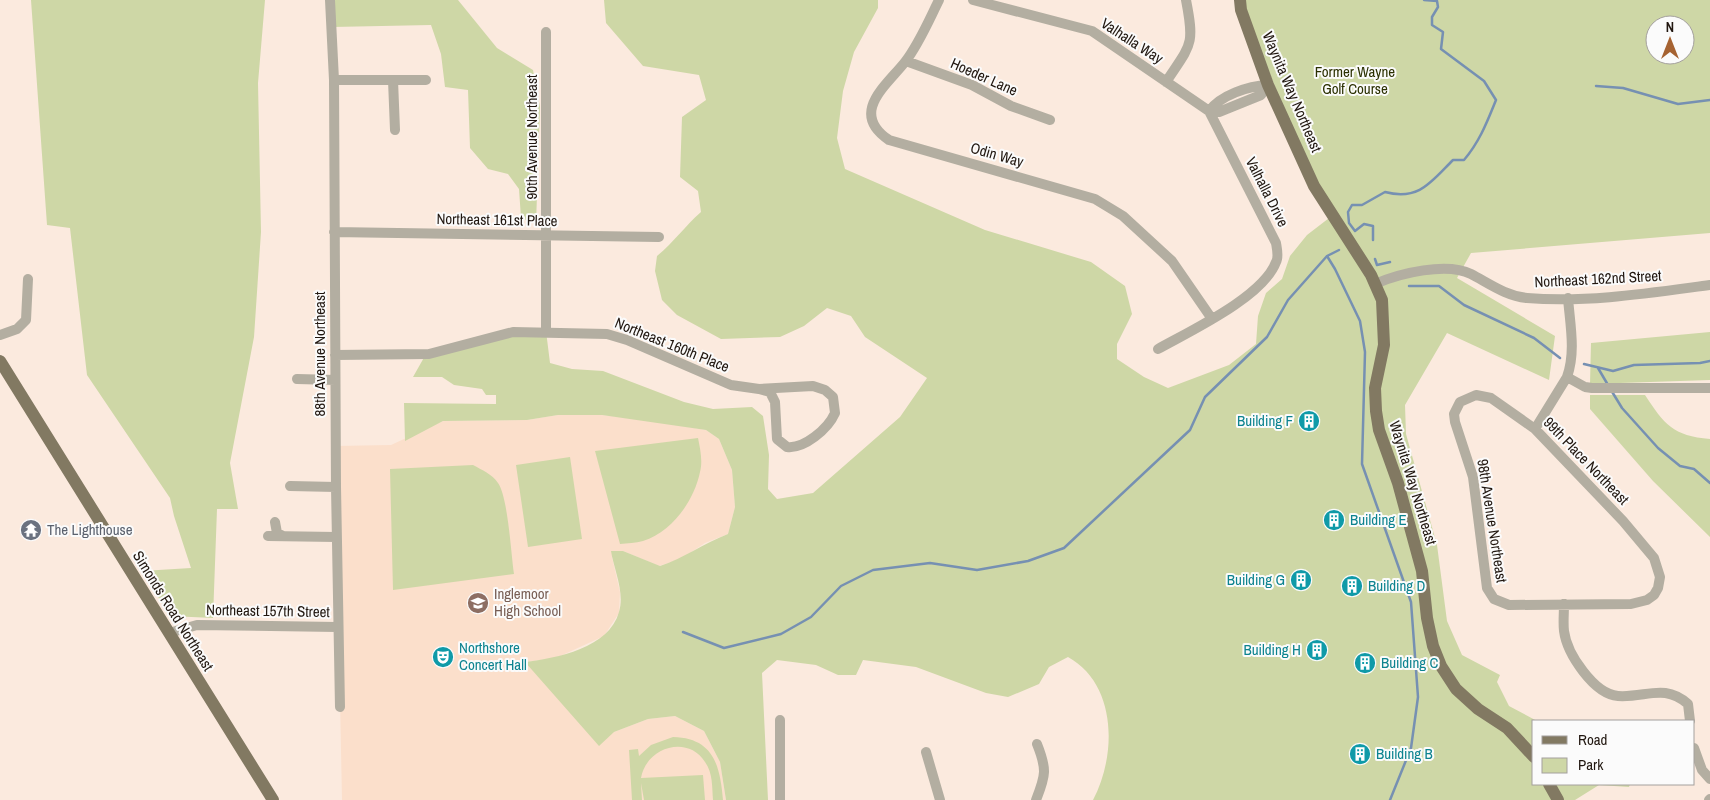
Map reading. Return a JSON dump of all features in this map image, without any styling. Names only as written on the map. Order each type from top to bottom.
[{"type":"main road","name":"Waynita Way Northeast","points":[[1240,0],[1241,10],[1268,85],[1314,186],[1375,284],[1382,300],[1384,345],[1375,388],[1376,411],[1379,430],[1398,483],[1422,571],[1427,618],[1433,646],[1441,666],[1456,689],[1478,709],[1507,728],[1532,754]]},
{"type":"main road","name":"Simonds Road Northeast","points":[[0,361],[273,800]]},
{"type":"main road","points":[[1550,785],[1558,800]]},
{"type":"street","name":"88th Avenue Northeast","points":[[330,0],[334,80],[336,537],[340,707]]},
{"type":"street","name":"Odin Way","points":[[938,0],[906,61],[881,88],[874,101],[871,117],[876,132],[889,140],[1095,199],[1131,222],[1172,261],[1212,319]]},
{"type":"street","name":"Valhalla Way","points":[[973,0],[1092,31],[1126,52],[1209,111]]},
{"type":"street","points":[[1166,82],[1189,47],[1191,38],[1186,0]]},
{"type":"street","name":"90th Avenue Northeast","points":[[546,32],[546,332]]},
{"type":"street","name":"Hoeder Lane","points":[[906,61],[972,85],[1011,106],[1050,120]]},
{"type":"street","points":[[334,80],[426,80]]},
{"type":"street","points":[[393,80],[394,130]]},
{"type":"street","points":[[1209,111],[1215,102],[1254,86],[1268,85]]},
{"type":"street","name":"Valhalla Drive","points":[[1158,350],[1212,319],[1262,284],[1278,260],[1276,243],[1209,111]]},
{"type":"street","name":"Northeast 161st Place","points":[[334,232],[659,237]]},
{"type":"street","name":"Northeast 162nd Street","points":[[1375,284],[1404,274],[1450,268],[1465,272],[1496,289],[1519,297],[1568,298],[1629,294],[1710,285]]},
{"type":"street","points":[[0,335],[17,329],[26,320],[28,279]]},
{"type":"street","points":[[1535,429],[1568,377],[1572,357],[1568,298]]},
{"type":"street","name":"Northeast 160th Place","points":[[335,355],[429,354],[513,332],[607,334],[627,340],[731,385],[770,392],[774,399],[777,439],[787,447],[802,446],[829,423],[835,413],[832,397],[820,387],[759,389]]},
{"type":"street","points":[[1568,377],[1585,387],[1592,388],[1710,388]]},
{"type":"street","points":[[297,379],[335,380]]},
{"type":"street","name":"99th Place Northeast","points":[[1471,396],[1491,398],[1535,429],[1623,521],[1654,558],[1659,572],[1660,583],[1654,596],[1639,604],[1564,604]]},
{"type":"street","name":"98th Avenue Northeast","points":[[1471,396],[1460,402],[1454,414],[1454,422],[1473,477],[1487,588],[1494,599],[1509,605],[1564,604]]},
{"type":"street","points":[[290,486],[336,487]]},
{"type":"street","points":[[275,522],[277,533],[283,536]]},
{"type":"street","points":[[268,536],[336,537]]},
{"type":"street","points":[[1564,604],[1566,640],[1580,667],[1592,682],[1602,690],[1617,696],[1664,692],[1677,695],[1688,704],[1690,720]]},
{"type":"street","name":"Northeast 157th Street","points":[[169,633],[197,625],[337,627]]},
{"type":"street","points":[[780,720],[780,800]]},
{"type":"street","points":[[1036,800],[1042,784],[1045,765],[1037,744]]},
{"type":"street","points":[[1695,751],[1702,770],[1710,779]]},
{"type":"street","points":[[926,752],[940,800]]},
{"type":"shaded area","name":"Inglemoor High School","points":[[558,415],[602,415],[642,419],[706,430],[719,439],[732,470],[735,507],[728,534],[705,543],[681,559],[659,566],[623,551],[612,557],[620,592],[619,613],[604,636],[556,658],[526,662],[614,732],[648,719],[675,716],[704,731],[720,762],[726,800],[342,800],[335,446],[391,445],[443,421],[527,420]]},
{"type":"green space","points":[[31,0],[265,0],[258,83],[261,232],[254,337],[230,463],[238,509],[217,509],[213,618],[170,616],[142,571],[191,568],[170,498],[87,375],[70,228],[47,225]]},
{"type":"green space","points":[[331,0],[458,0],[497,48],[533,70],[540,107],[536,224],[521,218],[519,189],[508,174],[488,169],[470,148],[468,90],[445,87],[441,54],[431,25],[332,27]]},
{"type":"green space","name":"Former Wayne Golf Course","points":[[604,0],[878,0],[878,8],[854,52],[843,91],[837,138],[845,169],[985,230],[1091,262],[1125,286],[1132,314],[1117,344],[1117,359],[1144,377],[1168,388],[1229,365],[1256,344],[1258,316],[1266,293],[1282,279],[1290,256],[1307,235],[1333,215],[1315,186],[1240,0],[1710,0],[1710,233],[1471,253],[1457,278],[1555,336],[1549,380],[1447,333],[1405,405],[1406,434],[1437,545],[1447,621],[1462,655],[1500,675],[1497,682],[1509,706],[1535,720],[1532,720],[1532,785],[1599,785],[1575,800],[1093,800],[1101,782],[1106,762],[1109,742],[1108,722],[1104,702],[1096,684],[1084,669],[1068,657],[1049,667],[1039,684],[1008,697],[986,693],[916,667],[863,660],[856,675],[838,675],[816,665],[777,660],[762,673],[768,800],[726,800],[720,762],[704,731],[675,716],[648,719],[614,732],[599,746],[525,662],[552,658],[580,649],[593,643],[605,634],[613,624],[619,612],[621,597],[611,551],[623,551],[660,566],[728,534],[735,507],[732,470],[719,439],[706,430],[602,415],[558,415],[527,420],[443,421],[405,441],[404,403],[496,404],[496,395],[486,395],[482,389],[454,385],[442,377],[413,377],[426,354],[513,332],[546,331],[550,363],[572,369],[603,371],[684,402],[713,409],[752,407],[763,416],[769,455],[768,489],[777,499],[813,493],[900,417],[927,378],[865,337],[851,316],[827,308],[804,326],[780,337],[721,339],[677,315],[662,300],[655,271],[657,256],[701,212],[698,191],[680,177],[682,117],[706,100],[699,75],[643,66],[606,23]]},
{"type":"green space","points":[[1710,332],[1710,380],[1590,384],[1591,343]]},
{"type":"green space","points":[[1590,395],[1645,395],[1658,414],[1671,427],[1687,435],[1710,439],[1710,537],[1653,481],[1590,409]]},
{"type":"green space","points":[[698,438],[701,468],[693,494],[680,514],[654,537],[640,542],[620,544],[595,451]]},
{"type":"green space","points":[[570,457],[582,539],[528,547],[516,465]]},
{"type":"green space","points":[[473,465],[493,477],[501,490],[507,513],[514,574],[393,590],[390,469]]},
{"type":"green space","points":[[673,737],[698,742],[706,748],[717,765],[723,800],[713,800],[711,775],[705,762],[697,753],[688,748],[678,747],[668,748],[659,752],[644,768],[641,778],[703,775],[705,800],[644,800],[641,783],[642,800],[632,800],[629,750],[638,749],[639,756],[651,745]]},
{"type":"green space","points":[[1599,785],[1630,785],[1629,787]]},
{"type":"waterway","points":[[1373,240],[1373,226],[1364,224],[1355,231],[1349,223],[1348,212],[1352,205],[1362,205],[1385,192],[1397,194],[1416,192],[1431,182],[1453,160],[1464,160],[1479,138],[1496,100],[1484,81],[1441,49],[1443,32],[1432,25],[1432,17],[1438,7],[1437,1],[1424,0]]},
{"type":"waterway","points":[[1596,86],[1623,88],[1678,104],[1710,100]]},
{"type":"waterway","points":[[683,632],[724,648],[781,634],[811,617],[841,586],[873,570],[930,563],[977,570],[1028,561],[1064,548],[1190,430],[1205,397],[1267,337],[1288,300],[1327,256],[1339,250]]},
{"type":"waterway","points":[[1327,256],[1360,321],[1365,352],[1362,464],[1411,602],[1418,697],[1411,748],[1390,800]]},
{"type":"waterway","points":[[1375,259],[1377,265],[1390,262]]},
{"type":"waterway","points":[[1409,286],[1439,286],[1464,305],[1534,338],[1560,358]]},
{"type":"waterway","points":[[1584,364],[1613,371],[1634,365],[1710,361]]},
{"type":"waterway","points":[[1598,368],[1608,385]]},
{"type":"waterway","points":[[1611,390],[1622,408],[1658,448],[1680,466],[1694,469],[1710,483]]},
{"type":"place","name":"Building F","points":[[1309,421]]},
{"type":"place","name":"Building E","points":[[1334,520]]},
{"type":"place","name":"The Lighthouse","points":[[31,530]]},
{"type":"place","name":"Building G","points":[[1301,580]]},
{"type":"place","name":"Building D","points":[[1352,586]]},
{"type":"place","name":"Inglemoor High School","points":[[478,603]]},
{"type":"place","name":"Building H","points":[[1317,650]]},
{"type":"place","name":"Northshore Concert Hall","points":[[443,657]]},
{"type":"place","name":"Building C","points":[[1365,663]]},
{"type":"place","name":"Building B","points":[[1360,754]]}]
